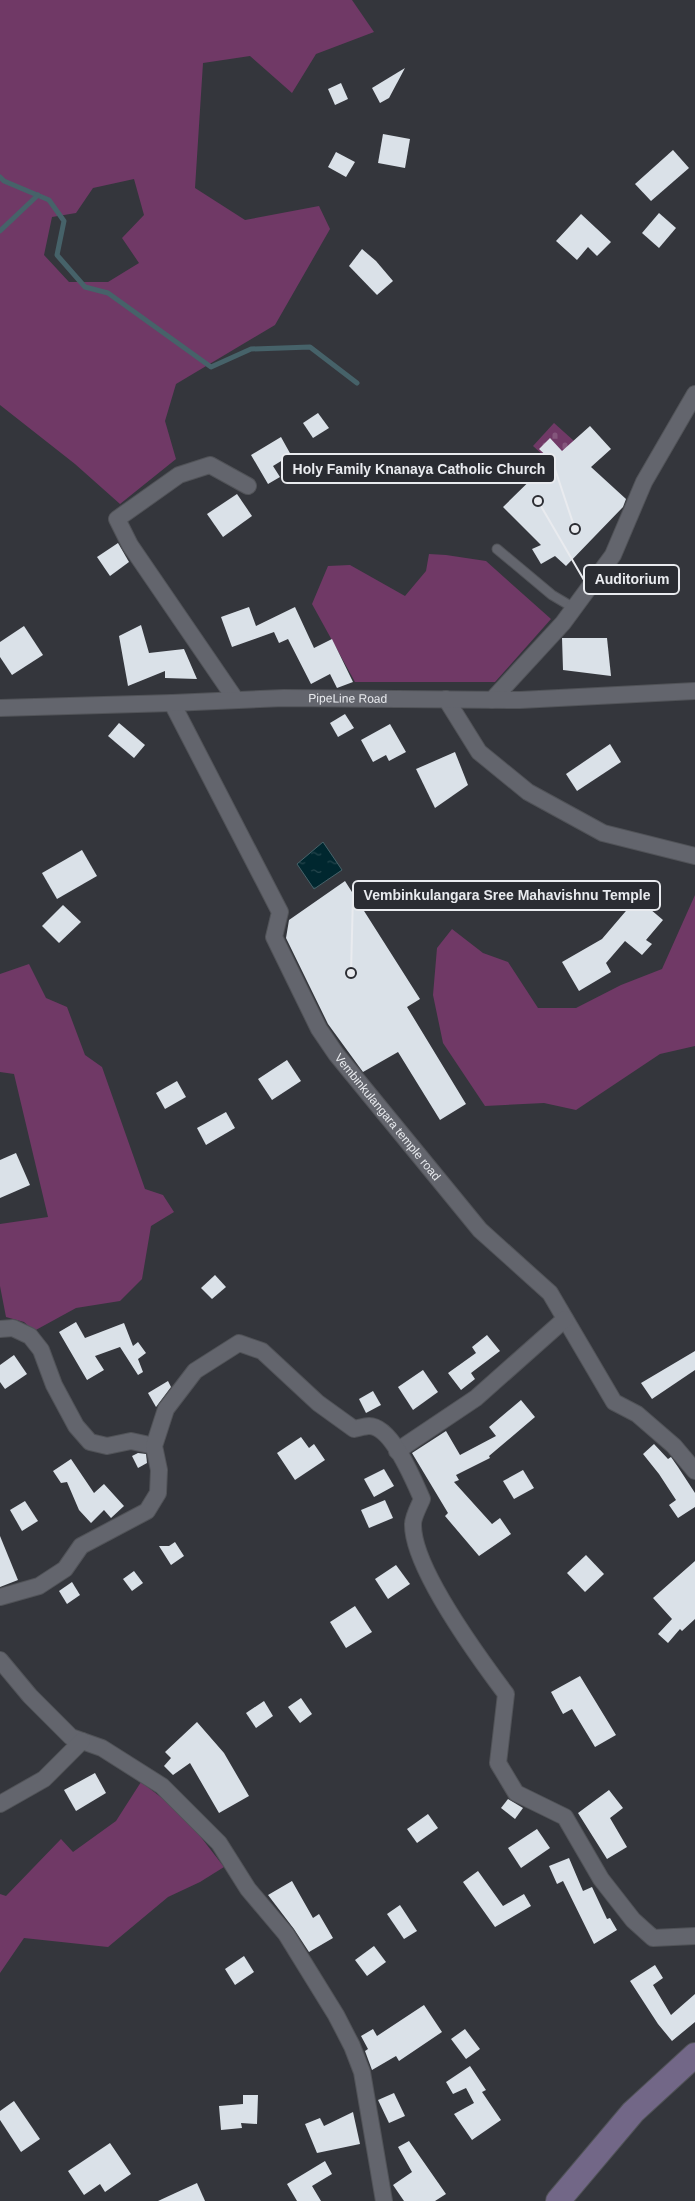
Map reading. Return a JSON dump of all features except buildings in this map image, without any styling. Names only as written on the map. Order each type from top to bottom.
[{"type":"main road","points":[[558,2201],[633,2112],[695,2055]]},
{"type":"street","points":[[492,700],[563,623],[613,555],[644,482],[695,394]]},
{"type":"street","points":[[236,700],[130,546],[116,519],[179,475],[210,465],[248,486]]},
{"type":"street","name":"PipeLine Road","points":[[0,708],[172,704],[284,698],[492,700],[695,691]]},
{"type":"street","points":[[446,699],[479,752],[528,792],[603,833],[695,856]]},
{"type":"street","name":"Vembinkulangara temple road","points":[[172,704],[280,912],[274,937],[319,1029],[336,1054],[480,1230],[550,1293],[614,1402],[637,1414],[674,1446],[695,1471]]},
{"type":"street","points":[[397,1451],[476,1398],[566,1319]]},
{"type":"street","points":[[0,1329],[14,1328],[30,1336],[41,1350],[54,1385],[76,1426],[90,1442],[107,1446],[131,1441],[154,1446]]},
{"type":"street","points":[[0,1597],[39,1586],[65,1569],[81,1546],[147,1511],[158,1493],[159,1470],[154,1446],[166,1409],[195,1371],[239,1343],[262,1351],[318,1403],[354,1430],[370,1426],[384,1432],[409,1468],[422,1499],[413,1524],[421,1562],[457,1624],[506,1694],[498,1763],[516,1793],[565,1818],[601,1879],[632,1920],[653,1938],[695,1936]]},
{"type":"street","points":[[0,1660],[30,1696],[71,1737],[102,1748],[162,1786],[219,1843],[248,1889],[286,1934],[336,2015],[352,2046],[362,2072],[384,2201]]},
{"type":"street","points":[[0,1804],[44,1779],[82,1741]]},
{"type":"lane","points":[[498,549],[552,595],[574,608]]},
{"type":"green space","points":[[0,0],[352,0],[374,32],[316,54],[292,93],[250,56],[203,63],[195,188],[245,220],[319,206],[330,229],[275,325],[176,384],[165,421],[176,459],[120,504],[75,464],[0,405]],"holes":[[[134,179],[144,215],[122,238],[139,263],[108,282],[69,282],[44,255],[52,217],[76,213],[93,188]]]},
{"type":"green space","points":[[554,423],[594,459],[573,482],[533,446]]},
{"type":"green space","points":[[429,554],[486,561],[551,619],[495,682],[355,682],[312,604],[328,566],[350,565],[405,596],[426,571]]},
{"type":"green space","points":[[695,895],[695,1046],[660,1054],[576,1110],[544,1103],[485,1106],[443,1043],[433,995],[437,948],[452,929],[483,953],[508,962],[538,1008],[576,1008],[621,985],[662,969]]},
{"type":"green space","points":[[29,964],[46,998],[67,1007],[85,1055],[102,1067],[145,1189],[163,1195],[174,1212],[151,1226],[142,1279],[120,1301],[76,1308],[34,1331],[24,1322],[6,1317],[0,1286],[0,1224],[48,1217],[14,1074],[0,1072],[0,974]]},
{"type":"green space","points":[[141,1782],[183,1814],[224,1867],[200,1882],[168,1897],[108,1947],[24,1938],[0,1973],[0,1894],[6,1896],[61,1839],[73,1852],[116,1821]]},
{"type":"water","points":[[323,842],[342,870],[314,889],[297,864]]},
{"type":"waterway","points":[[0,177],[4,181],[49,200],[64,221],[57,255],[85,287],[108,293],[211,367],[251,349],[310,347],[357,383]]},
{"type":"waterway","points":[[0,231],[38,195]]},
{"type":"place","name":"Auditorium","points":[[538,501]]},
{"type":"place","name":"Holy Family Knanaya Catholic Church","points":[[575,529]]},
{"type":"place","name":"Vembinkulangara Sree Mahavishnu Temple","points":[[351,973]]}]
